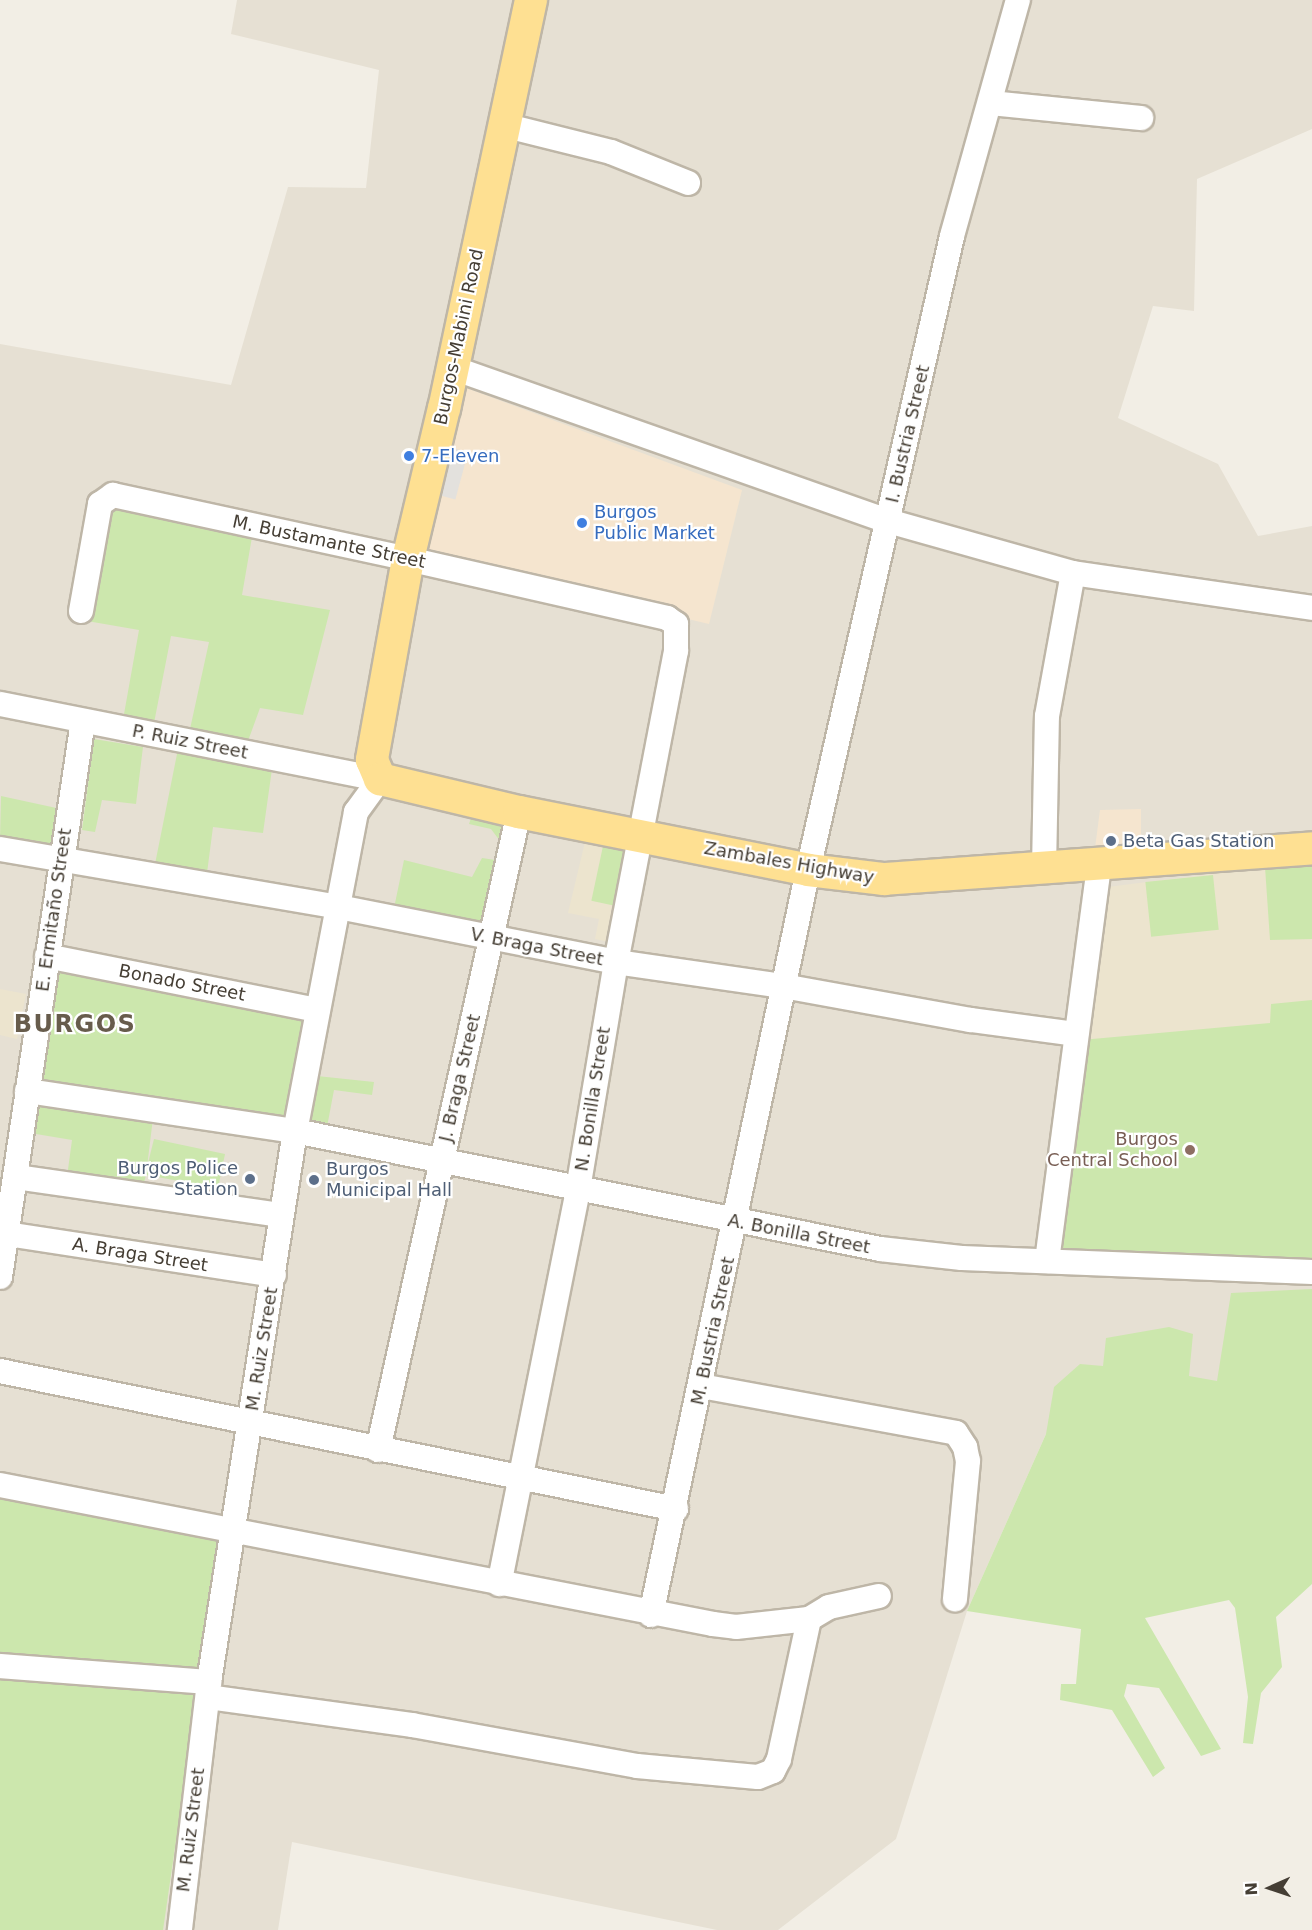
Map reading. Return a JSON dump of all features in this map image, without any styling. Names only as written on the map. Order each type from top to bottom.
[{"type":"main road","name":"Burgos-Mabini Road","points":[[380,779],[372,759],[408,559],[453,368],[531,0]]},
{"type":"main road","name":"Zambales Highway","points":[[380,779],[519,812],[808,870],[884,879],[1312,848]]},
{"type":"street","name":"I. Bustria Street","points":[[808,870],[952,236],[1018,0]]},
{"type":"street","points":[[990,103],[1142,118]]},
{"type":"street","points":[[504,125],[552,140],[611,152],[688,183]]},
{"type":"street","points":[[453,368],[888,520],[1073,573],[1312,608]]},
{"type":"street","name":"M. Bustamante Street","points":[[81,611],[100,504],[113,495],[667,618]]},
{"type":"street","points":[[1044,869],[1047,716],[1073,573]]},
{"type":"street","name":"N. Bonilla Street","points":[[499,1584],[522,1479],[578,1190],[616,962],[642,836],[678,638],[676,624],[667,618]]},
{"type":"street","name":"P. Ruiz Street","points":[[0,704],[380,779]]},
{"type":"street","name":"E. Ermitaño Street","points":[[0,1277],[83,721]]},
{"type":"street","name":"M. Ruiz Street","points":[[180,1930],[208,1689],[295,1131],[356,812],[380,779]]},
{"type":"street","name":"J. Braga Street","points":[[378,1450],[519,812]]},
{"type":"street","name":"V. Braga Street","points":[[0,849],[339,907],[616,962],[783,986],[971,1020],[1076,1034]]},
{"type":"street","points":[[1047,1261],[1099,864]]},
{"type":"street","name":"M. Bustria Street","points":[[651,1615],[676,1509],[808,870]]},
{"type":"street","name":"Bonado Street","points":[[47,956],[318,1010]]},
{"type":"street","name":"A. Bonilla Street","points":[[27,1091],[295,1131],[736,1223],[880,1249],[1047,1261],[1312,1272]]},
{"type":"street","points":[[15,1177],[281,1215]]},
{"type":"street","name":"A. Braga Street","points":[[7,1234],[274,1275]]},
{"type":"street","points":[[0,1371],[676,1509]]},
{"type":"street","points":[[701,1386],[956,1433],[965,1447],[968,1461],[955,1599]]},
{"type":"street","points":[[0,1485],[233,1528],[651,1615],[736,1627],[809,1619],[829,1606],[879,1596]]},
{"type":"street","points":[[0,1666],[208,1689],[637,1766],[758,1777],[773,1771],[779,1759],[809,1619]]},
{"type":"shaded area","points":[[237,0],[1312,0],[1312,129],[1197,179],[1194,311],[1153,306],[1118,418],[1218,464],[1258,536],[1312,526],[1312,1331],[1210,1462],[1046,1434],[967,1611],[896,1839],[778,1930],[717,1930],[292,1842],[278,1930],[53,1930],[0,1919],[0,344],[231,385],[288,187],[366,188],[379,70],[231,34]]},
{"type":"shaded area","name":"Burgos Public Market","points":[[461,386],[742,490],[709,624],[422,556]]},
{"type":"shaded area","points":[[441,445],[468,452],[455,500],[428,492]]},
{"type":"shaded area","name":"Beta Gas Station","points":[[1141,809],[1141,853],[1094,856],[1100,810]]},
{"type":"shaded area","points":[[585,842],[627,851],[609,942],[595,939],[599,919],[568,913]]},
{"type":"shaded area","name":"Burgos Central School","points":[[1312,861],[1312,1258],[1055,1250],[1100,888]]},
{"type":"shaded area","points":[[0,989],[26,994],[17,1039],[0,1035]]},
{"type":"green space","points":[[110,498],[252,537],[242,595],[330,610],[303,715],[260,708],[248,741],[190,729],[209,642],[171,636],[154,723],[124,714],[139,630],[87,621]]},
{"type":"green space","points":[[94,739],[143,747],[136,804],[102,800],[95,832],[82,830]]},
{"type":"green space","points":[[178,749],[272,769],[263,833],[213,827],[207,873],[155,864]]},
{"type":"green space","points":[[1,796],[61,809],[53,850],[0,840]]},
{"type":"green space","points":[[471,818],[508,823],[500,841],[491,829],[469,824]]},
{"type":"green space","points":[[603,846],[627,851],[616,906],[591,901]]},
{"type":"green space","points":[[482,858],[508,862],[494,929],[394,908],[404,860],[472,877]]},
{"type":"green space","points":[[1312,861],[1312,939],[1270,940],[1265,867]]},
{"type":"green space","points":[[1213,875],[1219,930],[1151,937],[1145,882]]},
{"type":"green space","points":[[57,962],[305,1015],[280,1135],[31,1082]]},
{"type":"green space","name":"Burgos Central School","points":[[1312,1000],[1312,1258],[1055,1250],[1081,1040],[1270,1023],[1271,1004]]},
{"type":"green space","points":[[317,1076],[374,1082],[372,1095],[334,1090],[327,1127],[309,1124]]},
{"type":"green space","points":[[35,1099],[153,1118],[147,1167],[154,1139],[225,1154],[218,1188],[146,1175],[141,1194],[66,1184],[72,1140],[30,1133]]},
{"type":"green space","points":[[1312,1289],[1312,1584],[1276,1617],[1282,1667],[1261,1693],[1253,1744],[1243,1743],[1248,1697],[1235,1608],[1229,1600],[1145,1618],[1221,1749],[1201,1756],[1159,1688],[1127,1684],[1124,1696],[1165,1768],[1153,1777],[1112,1710],[1060,1700],[1061,1684],[1076,1684],[1081,1629],[967,1611],[1046,1434],[1054,1387],[1080,1364],[1103,1366],[1106,1338],[1169,1327],[1193,1334],[1189,1376],[1217,1381],[1231,1293]]},
{"type":"green space","points":[[0,1484],[222,1525],[163,1930],[0,1930]]},
{"type":"place","name":"7-Eleven","points":[[409,456]]},
{"type":"place","name":"Burgos Public Market","points":[[582,523]]},
{"type":"place","name":"Beta Gas Station","points":[[1111,841]]},
{"type":"place","name":"Burgos Central School","points":[[1190,1150]]},
{"type":"place","name":"Burgos Police Station","points":[[250,1179]]},
{"type":"place","name":"Burgos Municipal Hall","points":[[314,1180]]},
{"type":"district","name":"BURGOS","points":[[75,1025]]}]
